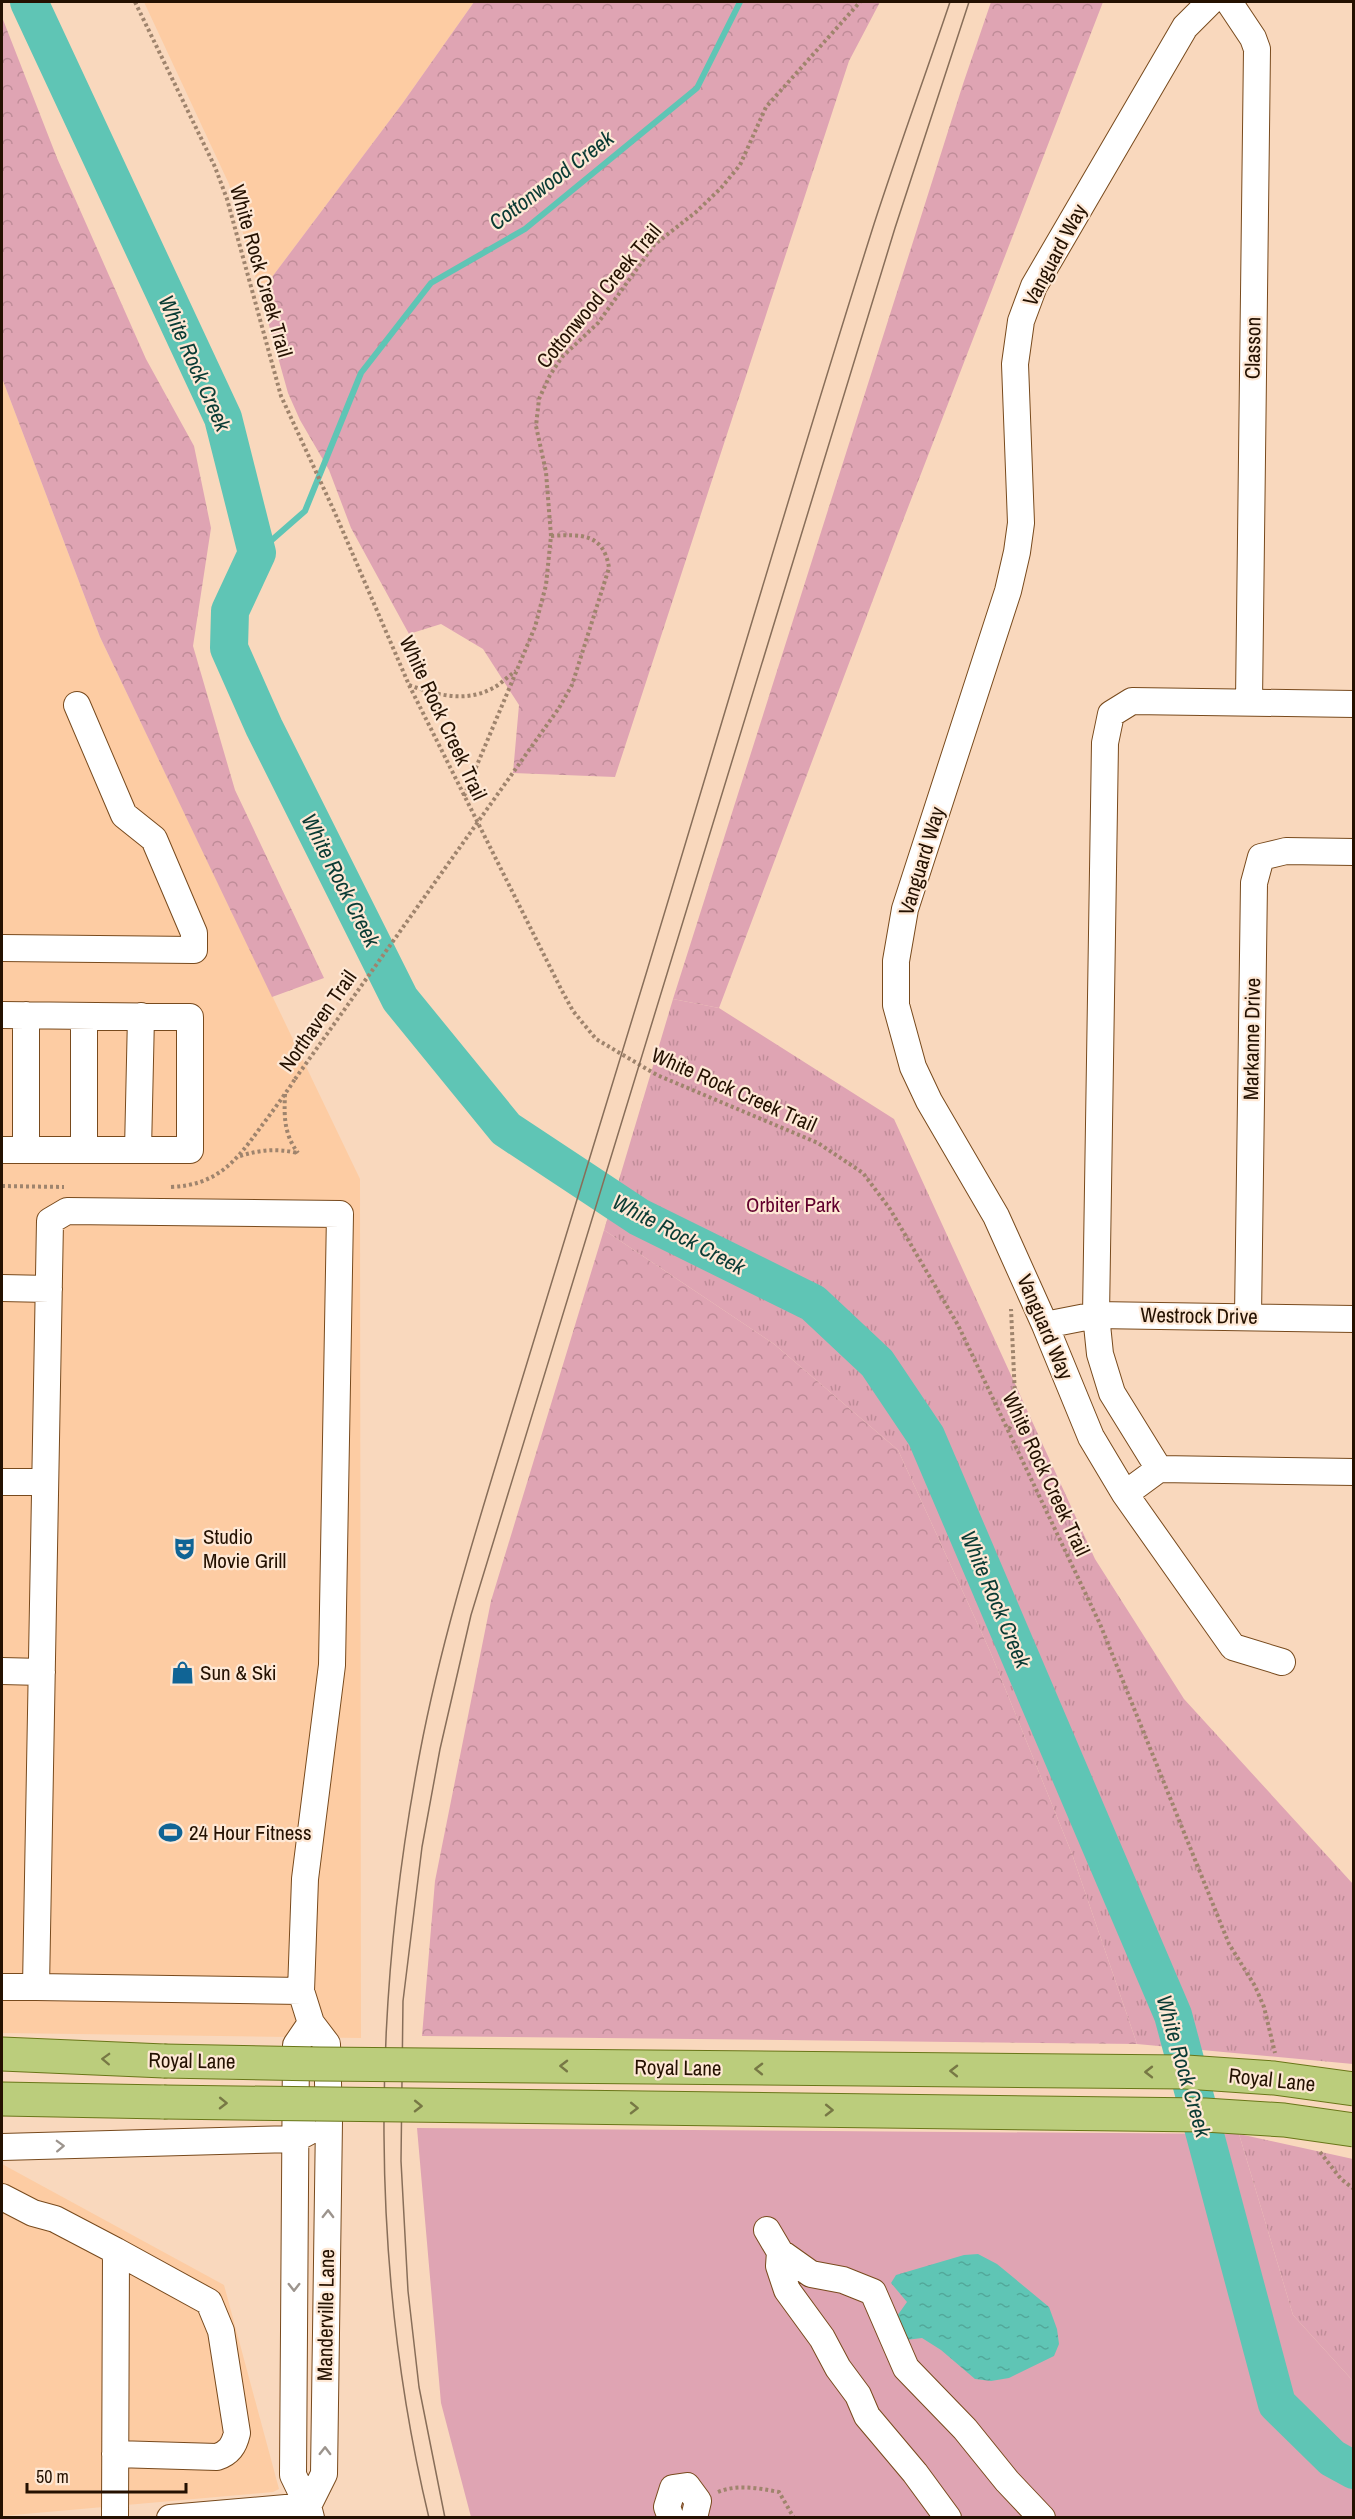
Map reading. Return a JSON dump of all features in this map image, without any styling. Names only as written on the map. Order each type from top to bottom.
[{"type":"main road","name":"Royal Lane","points":[[2,2054],[165,2061],[319,2064],[1186,2073],[1274,2078],[1353,2089]]},
{"type":"main road","name":"Royal Lane","points":[[2,2099],[1205,2115],[1284,2120],[1353,2130]]},
{"type":"street","name":"Vanguard Way","points":[[1210,2],[1185,27],[1034,286],[1021,321],[1015,364],[1021,523],[1017,552],[1008,591],[905,909],[896,961],[896,1005],[913,1067],[929,1101],[996,1216],[1045,1324],[1091,1437],[1125,1494],[1233,1647],[1282,1662]]},
{"type":"street","name":"Classon","points":[[1229,2],[1253,38],[1257,49],[1249,701]]},
{"type":"street","points":[[1159,1469],[1112,1393],[1100,1354],[1096,1315],[1105,743],[1111,714],[1132,701],[1353,704]]},
{"type":"street","points":[[2,948],[194,950],[194,933],[153,839],[124,815],[77,705]]},
{"type":"street","name":"Markanne Drive","points":[[1248,1316],[1254,883],[1262,857],[1286,851],[1353,852]]},
{"type":"street","points":[[14,1015],[84,1016],[190,1017],[190,1150],[14,1150],[14,1015]]},
{"type":"street","points":[[84,1016],[84,1150]]},
{"type":"street","points":[[138,1150],[141,1016]]},
{"type":"street","points":[[36,1987],[50,1221],[68,1211],[340,1214],[332,1665],[305,1879],[301,1990],[311,2023]]},
{"type":"street","points":[[2,1288],[49,1289]]},
{"type":"street","name":"Westrock Drive","points":[[1045,1324],[1096,1315],[1353,1319]]},
{"type":"street","points":[[1125,1494],[1159,1469],[1353,1472]]},
{"type":"street","points":[[2,1482],[45,1482]]},
{"type":"street","points":[[2,1671],[42,1672]]},
{"type":"street","points":[[2,1987],[301,1990]]},
{"type":"street","name":"Manderville Lane","points":[[311,2023],[327,2044],[329,2121],[324,2474],[310,2512],[293,2475],[296,2045],[311,2023]]},
{"type":"street","points":[[2,2147],[295,2139],[329,2121]]},
{"type":"street","points":[[2,2197],[33,2213],[55,2218],[209,2302],[221,2331],[237,2433],[235,2443],[217,2457],[115,2454]]},
{"type":"street","points":[[767,2230],[780,2252],[811,2274],[843,2280],[873,2292],[906,2368],[965,2429],[1007,2481],[1042,2517]]},
{"type":"street","points":[[115,2517],[116,2250]]},
{"type":"street","points":[[780,2252],[779,2266],[788,2290],[858,2395],[867,2416],[948,2517]]},
{"type":"street","points":[[671,2517],[667,2507],[673,2488],[687,2486],[696,2509]]},
{"type":"street","points":[[170,2517],[310,2512]]},
{"type":"path","name":"White Rock Creek Trail","points":[[135,2],[210,156],[227,199],[280,396],[335,513],[409,685],[573,1011],[596,1039],[657,1075],[818,1143],[863,1173],[890,1209],[958,1325],[1100,1624],[1228,1944],[1255,1986],[1264,2007],[1276,2059]]},
{"type":"path","name":"Cottonwood Creek Trail","points":[[463,796],[535,627],[546,585],[551,536],[546,472],[536,426],[539,399],[550,375],[562,357],[598,323],[654,245],[696,212],[721,188],[740,165],[765,107],[860,2]]},
{"type":"path","name":"Northaven Trail","points":[[165,1187],[189,1186],[207,1180],[224,1170],[239,1157],[559,708],[572,685],[609,568],[607,554],[596,541],[578,534],[551,536]]},
{"type":"path","name":"Cottonwood Creek Trail","points":[[409,685],[430,693],[452,697],[475,695],[493,688],[516,670]]},
{"type":"path","points":[[239,1157],[260,1150],[280,1149],[298,1153],[289,1140],[284,1117],[285,1094]]},
{"type":"path","points":[[1009,1429],[1015,1423],[1016,1418],[1010,1290],[1013,1283],[1024,1276]]},
{"type":"path","points":[[1316,2147],[1341,2179],[1353,2189]]},
{"type":"path","points":[[696,2509],[731,2487],[754,2487],[778,2492],[794,2517]]},
{"type":"shaded area","points":[[144,2],[474,2],[402,104],[260,293],[229,184]]},
{"type":"shaded area","points":[[2,378],[100,637],[360,1179],[361,2038],[2,2033]]},
{"type":"shaded area","points":[[2,2164],[224,2285],[279,2489],[273,2492],[2,2516]]},
{"type":"green space","points":[[474,2],[880,2],[849,61],[615,777],[513,773],[519,705],[483,649],[441,624],[409,634],[351,528],[329,470],[300,420],[288,393],[260,293],[402,104]]},
{"type":"green space","points":[[991,2],[1103,2],[897,536],[719,1008],[673,999],[963,84]]},
{"type":"green space","points":[[2,17],[57,158],[146,359],[194,446],[211,528],[193,646],[235,790],[324,978],[272,997],[100,637],[2,378]]},
{"type":"green space","name":"Orbiter Park","points":[[673,999],[719,1008],[894,1119],[1095,1559],[1184,1699],[1353,1884],[1353,2064],[1137,2044],[1072,1854],[990,1651],[898,1450],[774,1344],[604,1230]]},
{"type":"green space","points":[[604,1230],[774,1344],[898,1450],[990,1651],[1072,1854],[1137,2044],[422,2036],[435,1881],[491,1601]]},
{"type":"green space","points":[[417,2128],[1239,2134],[1293,2315],[1353,2381],[1353,2517],[471,2517],[441,2403]]},
{"type":"green space","points":[[1239,2134],[1353,2159],[1353,2381],[1293,2315]]},
{"type":"water","points":[[978,2254],[997,2264],[1049,2307],[1057,2329],[1059,2344],[1054,2356],[1009,2378],[991,2381],[975,2379],[941,2350],[922,2338],[906,2340],[897,2316],[907,2302],[891,2283],[896,2275],[964,2255]]},
{"type":"waterway","name":"White Rock Creek","points":[[29,2],[223,418],[257,553],[230,611],[229,648],[264,727],[400,999],[506,1129],[639,1217],[813,1303],[877,1363],[926,1436],[1173,2015],[1277,2404],[1332,2458],[1354,2470]]},
{"type":"waterway","name":"Cottonwood Creek","points":[[257,553],[305,511],[361,373],[431,283],[525,229],[697,88],[740,2]]},
{"type":"tram line","points":[[429,2518],[409,2424],[396,2328],[387,2232],[384,2135],[386,2039],[393,1942],[404,1847],[420,1752],[439,1666],[474,1538],[816,411],[892,168],[950,2]]},
{"type":"tram line","points":[[445,2518],[419,2387],[408,2291],[401,2161],[403,2001],[422,1847],[440,1749],[471,1615],[895,228],[969,2]]},
{"type":"place","name":"Studio Movie Grill","points":[[185,1549]]},
{"type":"place","name":"Sun & Ski","points":[[182,1673]]},
{"type":"place","name":"24 Hour Fitness","points":[[171,1833]]}]
